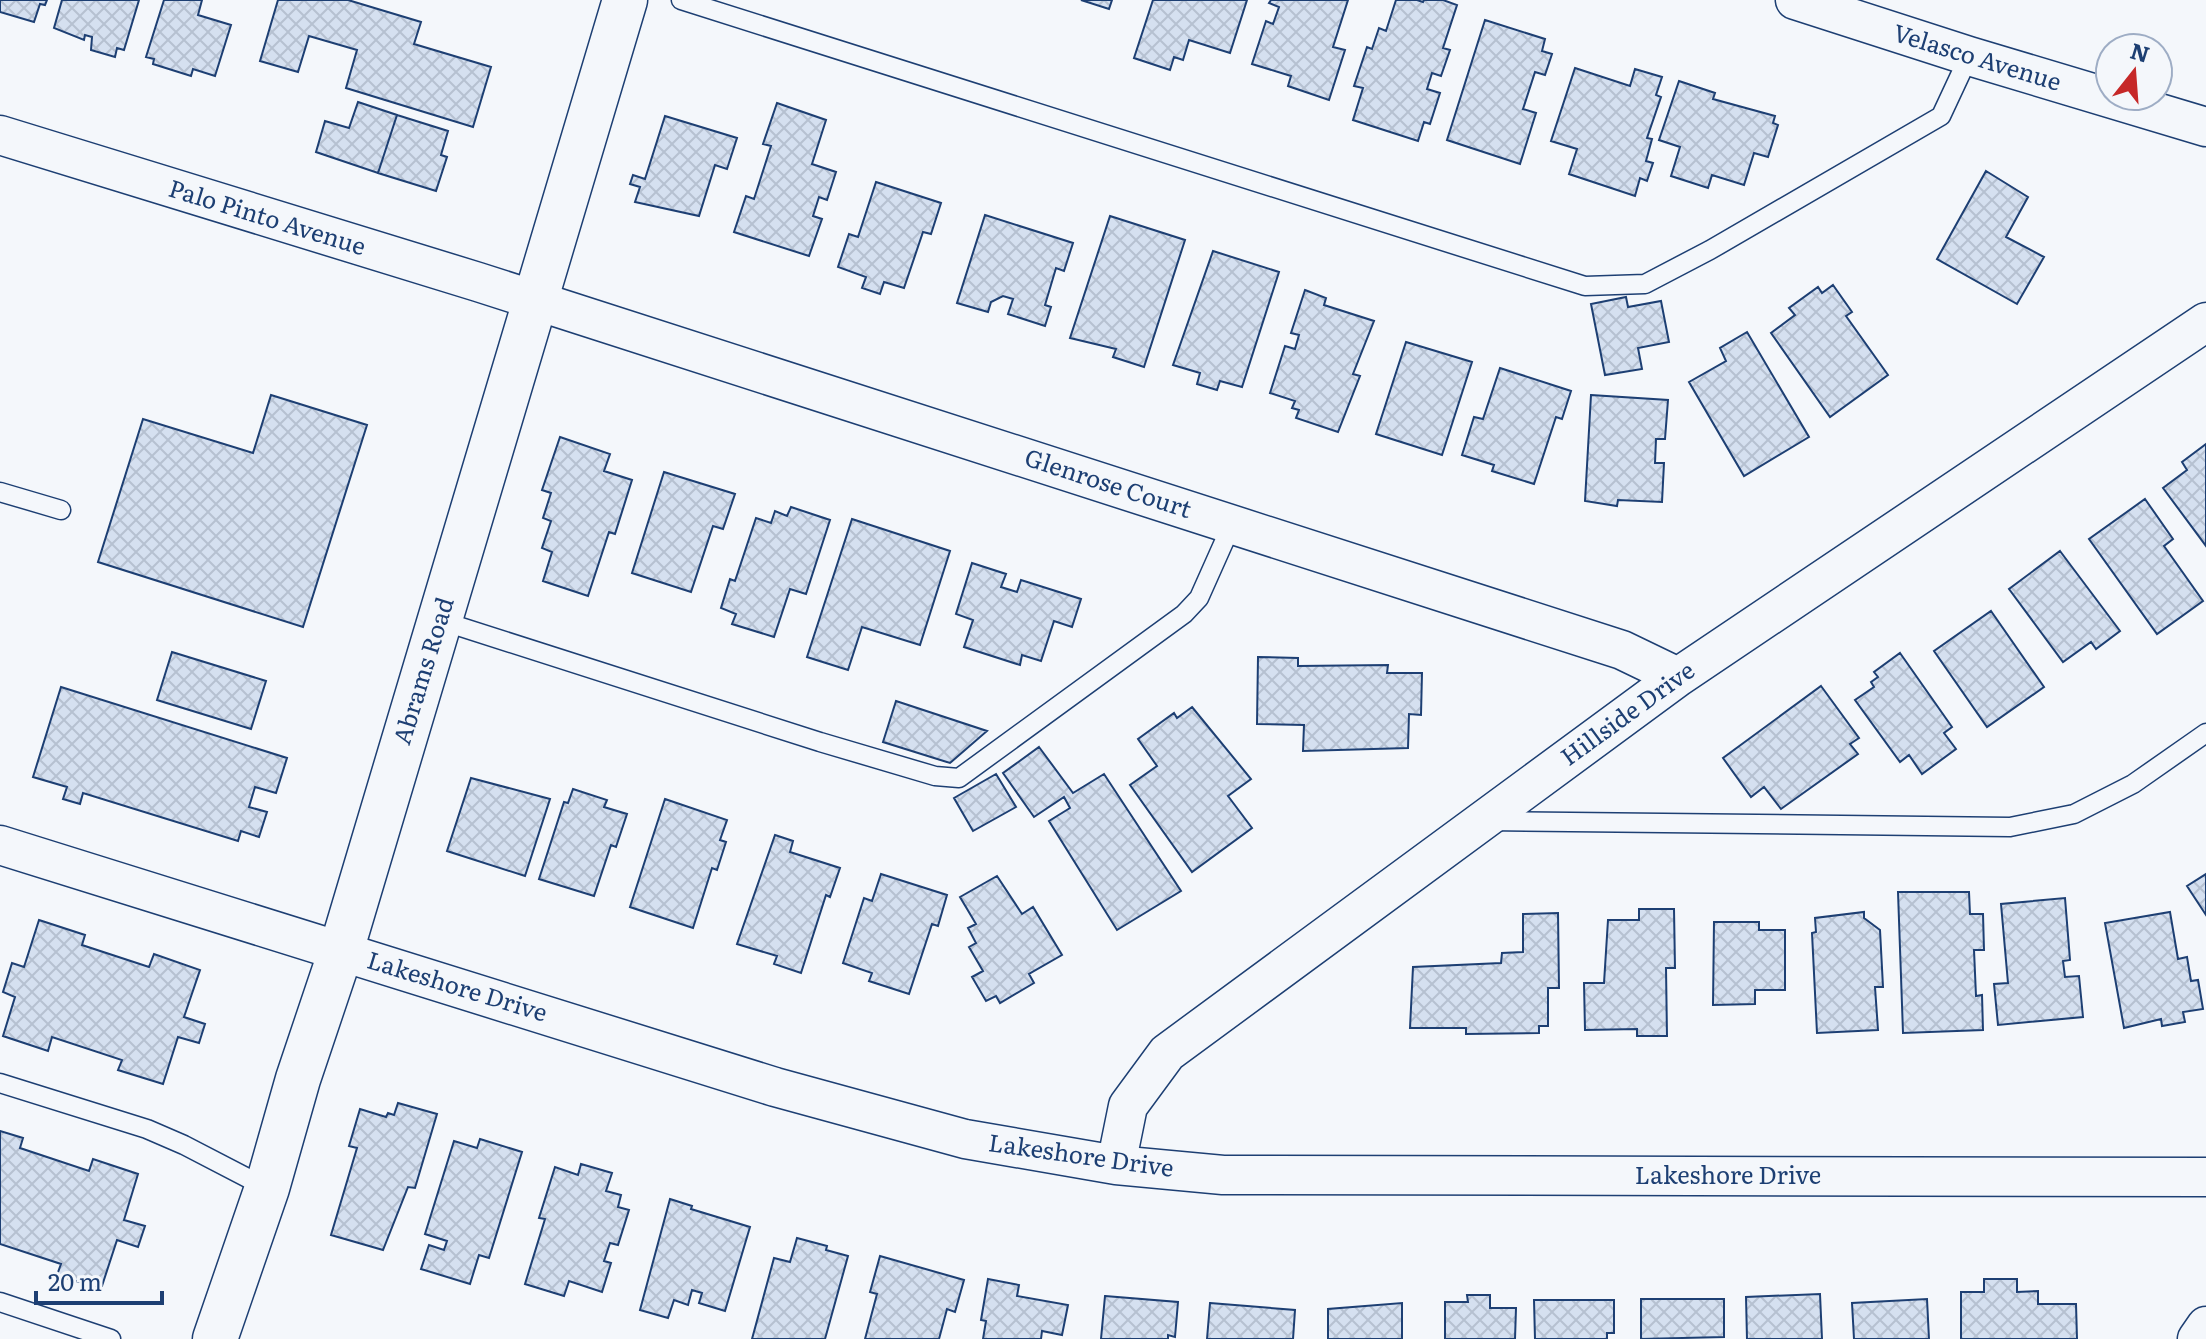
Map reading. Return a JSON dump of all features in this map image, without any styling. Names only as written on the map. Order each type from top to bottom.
[{"type":"main road","name":"Abrams Road","points":[[215,1339],[267,1188],[298,1079],[341,951],[625,0]]},
{"type":"street","name":"Velasco Avenue","points":[[1795,0],[2206,127]]},
{"type":"street","name":"Palo Pinto Avenue","points":[[0,135],[534,300]]},
{"type":"street","name":"Glenrose Court","points":[[534,300],[1622,650],[1678,677]]},
{"type":"street","name":"Hillside Drive","points":[[1116,1165],[1128,1106],[1167,1053],[1678,677],[2206,322]]},
{"type":"street","name":"Lakeshore Drive","points":[[0,845],[775,1087],[965,1139],[1116,1165],[1223,1175],[2206,1177]]},
{"type":"street","points":[[2197,1339],[2206,1326]]},
{"type":"lane","points":[[681,0],[1585,286],[1645,284],[1710,250],[1941,116],[1969,56]]},
{"type":"lane","points":[[0,492],[61,510]]},
{"type":"lane","points":[[439,620],[834,746],[935,776],[959,778],[1184,614],[1199,598],[1232,524]]},
{"type":"lane","points":[[1481,821],[2010,827],[2074,814],[2133,784],[2206,733]]},
{"type":"lane","points":[[0,1083],[147,1129],[267,1188]]},
{"type":"lane","points":[[0,1302],[111,1339]]},
{"type":"building","points":[[0,0],[47,0],[45,5],[40,4],[34,22],[0,12]]},
{"type":"building","points":[[62,0],[139,0],[124,50],[117,48],[115,57],[91,50],[92,37],[85,35],[84,40],[54,28]]},
{"type":"building","points":[[164,0],[202,0],[198,15],[231,25],[215,76],[193,69],[191,76],[153,64],[154,59],[146,57]]},
{"type":"building","points":[[278,0],[348,0],[421,22],[414,44],[491,67],[473,127],[346,88],[357,50],[309,36],[298,72],[260,61]]},
{"type":"building","points":[[1081,0],[1112,0],[1109,9]]},
{"type":"building","points":[[1153,0],[1247,0],[1230,53],[1189,40],[1183,60],[1174,57],[1170,70],[1134,58]]},
{"type":"building","points":[[1271,0],[1348,0],[1333,47],[1345,50],[1329,100],[1288,86],[1291,76],[1252,64],[1266,21],[1273,24],[1279,7],[1269,3]]},
{"type":"building","points":[[1396,0],[1443,0],[1457,5],[1443,48],[1450,50],[1441,76],[1432,73],[1427,89],[1440,93],[1430,124],[1424,122],[1418,141],[1353,120],[1363,88],[1354,86],[1367,47],[1372,49],[1379,28],[1386,31]]},
{"type":"building","points":[[1485,20],[1545,39],[1542,51],[1552,54],[1545,75],[1535,72],[1523,109],[1536,113],[1520,164],[1447,140]]},
{"type":"building","points":[[1575,68],[1630,86],[1635,69],[1662,77],[1656,95],[1661,97],[1647,138],[1652,139],[1646,161],[1653,163],[1647,181],[1640,178],[1635,196],[1569,174],[1577,149],[1551,141]]},
{"type":"building","points":[[1679,81],[1715,93],[1713,99],[1775,116],[1773,123],[1778,125],[1768,157],[1754,153],[1744,185],[1712,175],[1708,188],[1671,176],[1680,147],[1659,140]]},
{"type":"building","points":[[358,102],[397,115],[378,173],[316,152],[325,121],[349,128]]},
{"type":"building","points":[[777,103],[826,120],[812,164],[836,172],[827,200],[819,197],[813,216],[822,219],[809,256],[734,232],[746,196],[754,199],[771,146],[763,144]]},
{"type":"building","points":[[397,115],[448,131],[441,155],[447,157],[436,191],[378,173]]},
{"type":"building","points":[[665,116],[737,138],[727,169],[715,165],[699,216],[635,202],[640,187],[630,184],[633,175],[645,179]]},
{"type":"building","points":[[1986,171],[2028,197],[2006,237],[2044,257],[2017,304],[1937,259]]},
{"type":"building","points":[[876,182],[941,203],[931,234],[923,232],[904,288],[884,282],[880,294],[862,288],[866,277],[838,267],[849,234],[858,237]]},
{"type":"building","points":[[985,215],[1073,243],[1064,271],[1056,268],[1045,305],[1051,307],[1045,326],[1008,314],[1013,299],[1003,296],[991,302],[988,312],[957,303]]},
{"type":"building","points":[[1110,216],[1185,240],[1144,367],[1113,357],[1116,349],[1070,338]]},
{"type":"building","points":[[1213,251],[1279,272],[1242,387],[1220,381],[1217,390],[1197,384],[1200,373],[1173,365]]},
{"type":"building","points":[[1833,285],[1852,312],[1846,316],[1888,375],[1830,417],[1771,333],[1795,315],[1789,308],[1818,287],[1822,293]]},
{"type":"building","points":[[1305,290],[1326,298],[1324,305],[1374,321],[1353,374],[1360,376],[1338,432],[1296,418],[1299,410],[1292,408],[1295,401],[1270,393],[1285,346],[1295,349],[1299,335],[1291,333]]},
{"type":"building","points":[[1626,297],[1628,307],[1661,301],[1669,342],[1638,348],[1642,369],[1605,375],[1591,304]]},
{"type":"building","points":[[1747,332],[1809,437],[1744,476],[1689,382],[1726,361],[1720,348]]},
{"type":"building","points":[[1406,342],[1472,362],[1442,455],[1376,434]]},
{"type":"building","points":[[1500,368],[1571,391],[1562,419],[1556,417],[1534,484],[1492,471],[1494,465],[1462,455],[1474,417],[1483,419]]},
{"type":"building","points":[[271,395],[367,425],[303,627],[98,562],[143,419],[253,453]]},
{"type":"building","points":[[1591,395],[1668,400],[1665,439],[1656,439],[1655,463],[1664,463],[1662,502],[1618,500],[1617,506],[1585,501]]},
{"type":"building","points":[[560,437],[610,454],[604,471],[632,480],[615,534],[609,532],[588,596],[543,581],[552,552],[542,548],[551,521],[543,518],[551,493],[542,490]]},
{"type":"building","points":[[2206,444],[2206,546],[2163,488],[2187,470],[2182,462]]},
{"type":"building","points":[[664,472],[735,494],[723,529],[713,526],[691,592],[632,573]]},
{"type":"building","points":[[2145,499],[2173,539],[2164,546],[2203,601],[2157,634],[2089,539]]},
{"type":"building","points":[[791,507],[830,520],[806,594],[790,589],[774,637],[732,624],[736,614],[721,608],[730,579],[735,581],[756,518],[771,523],[775,511],[787,516]]},
{"type":"building","points":[[852,519],[950,551],[920,645],[862,627],[848,670],[807,657]]},
{"type":"building","points":[[2060,551],[2120,631],[2096,649],[2091,642],[2063,662],[2009,589]]},
{"type":"building","points":[[972,563],[1006,574],[1001,587],[1017,592],[1021,580],[1081,599],[1072,627],[1054,621],[1041,661],[1022,655],[1020,665],[964,647],[973,620],[956,614]]},
{"type":"building","points":[[1991,611],[2044,687],[1987,727],[1934,651]]},
{"type":"building","points":[[172,652],[266,681],[251,729],[157,700]]},
{"type":"building","points":[[1900,653],[1952,727],[1944,733],[1956,749],[1922,774],[1909,755],[1900,762],[1855,700],[1874,687],[1871,682],[1878,677],[1874,672]]},
{"type":"building","points":[[1258,657],[1298,658],[1298,666],[1388,665],[1387,673],[1422,673],[1421,715],[1409,714],[1408,748],[1303,751],[1304,725],[1257,724]]},
{"type":"building","points":[[1821,686],[1859,738],[1850,744],[1858,754],[1781,809],[1764,787],[1751,797],[1723,758]]},
{"type":"building","points":[[61,687],[287,758],[276,793],[255,787],[249,807],[267,812],[259,837],[241,831],[238,841],[83,793],[80,804],[63,799],[67,787],[33,777]]},
{"type":"building","points":[[896,701],[987,731],[950,763],[883,742]]},
{"type":"building","points":[[1192,707],[1251,779],[1228,796],[1252,828],[1192,872],[1130,785],[1157,766],[1138,739],[1174,713],[1177,718]]},
{"type":"building","points":[[1039,747],[1073,793],[1104,774],[1181,891],[1117,930],[1049,821],[1070,808],[1064,797],[1034,817],[1003,773]]},
{"type":"building","points":[[996,774],[1016,807],[973,831],[954,798]]},
{"type":"building","points":[[471,778],[550,799],[525,876],[447,851]]},
{"type":"building","points":[[573,789],[607,800],[604,807],[627,814],[616,847],[611,845],[594,896],[539,879],[564,802],[568,803]]},
{"type":"building","points":[[665,799],[727,820],[720,840],[726,842],[717,870],[712,868],[693,928],[630,907]]},
{"type":"building","points":[[775,835],[793,841],[790,852],[840,868],[830,897],[826,895],[801,973],[774,964],[777,956],[737,944]]},
{"type":"building","points":[[881,874],[947,895],[938,926],[932,924],[909,994],[869,981],[872,973],[843,963],[864,898],[872,901]]},
{"type":"building","points":[[2206,874],[2206,915],[2187,886]]},
{"type":"building","points":[[997,876],[1022,914],[1033,907],[1062,955],[1029,974],[1034,983],[1000,1003],[996,996],[986,1001],[972,977],[983,971],[969,947],[976,943],[968,928],[976,924],[960,897]]},
{"type":"building","points":[[1898,892],[1969,892],[1970,914],[1983,914],[1984,950],[1974,950],[1976,996],[1982,995],[1983,1030],[1903,1033]]},
{"type":"building","points":[[2065,898],[2070,960],[2063,961],[2065,977],[2079,976],[2083,1017],[1998,1025],[1994,984],[2008,983],[2001,904]]},
{"type":"building","points":[[1639,909],[1674,909],[1675,968],[1666,968],[1667,1036],[1637,1036],[1637,1029],[1585,1030],[1584,983],[1604,983],[1608,920],[1639,920]]},
{"type":"building","points":[[1864,912],[1864,918],[1880,930],[1883,987],[1875,987],[1878,1030],[1817,1033],[1812,933],[1816,932],[1815,918]]},
{"type":"building","points":[[2170,912],[2178,959],[2187,957],[2191,981],[2198,980],[2203,1009],[2183,1012],[2185,1022],[2162,1026],[2161,1019],[2124,1028],[2105,923]]},
{"type":"building","points":[[1558,913],[1559,988],[1548,988],[1548,1026],[1539,1026],[1539,1033],[1466,1034],[1466,1028],[1410,1028],[1413,967],[1501,963],[1502,953],[1523,952],[1523,914]]},
{"type":"building","points":[[39,920],[85,935],[82,945],[149,967],[154,954],[200,970],[184,1017],[205,1024],[199,1043],[178,1037],[163,1084],[118,1070],[122,1060],[52,1037],[48,1051],[3,1036],[15,997],[3,992],[12,963],[24,967]]},
{"type":"building","points":[[1714,922],[1759,922],[1759,930],[1785,930],[1785,990],[1755,990],[1755,1004],[1713,1005]]},
{"type":"building","points":[[398,1103],[437,1114],[415,1188],[408,1187],[383,1250],[331,1235],[357,1148],[349,1146],[360,1109],[386,1117],[388,1113],[394,1115]]},
{"type":"building","points":[[0,1131],[23,1138],[20,1148],[89,1171],[93,1159],[138,1174],[124,1220],[145,1226],[138,1247],[117,1240],[101,1289],[57,1275],[61,1264],[0,1244]]},
{"type":"building","points":[[480,1139],[522,1152],[489,1258],[479,1255],[470,1284],[421,1269],[429,1245],[444,1250],[447,1241],[425,1234],[454,1141],[477,1148]]},
{"type":"building","points":[[581,1164],[612,1173],[606,1191],[621,1195],[618,1207],[629,1210],[618,1245],[610,1243],[604,1261],[611,1263],[602,1292],[569,1281],[564,1296],[525,1284],[545,1219],[539,1218],[555,1167],[578,1175]]},
{"type":"building","points":[[670,1199],[692,1206],[691,1209],[750,1227],[725,1311],[699,1303],[702,1293],[692,1290],[688,1305],[674,1300],[668,1318],[640,1310]]},
{"type":"building","points":[[797,1238],[827,1246],[826,1250],[848,1256],[825,1339],[752,1339],[774,1258],[790,1262]]},
{"type":"building","points":[[880,1256],[964,1280],[955,1312],[947,1309],[939,1339],[865,1339],[877,1294],[870,1292]]},
{"type":"building","points":[[988,1279],[1019,1285],[1017,1296],[1068,1305],[1062,1335],[1042,1331],[1041,1339],[983,1339],[986,1321],[981,1320]]},
{"type":"building","points":[[1984,1279],[2017,1279],[2017,1292],[2038,1291],[2038,1304],[2076,1304],[2077,1339],[1961,1339],[1961,1292],[1984,1292]]},
{"type":"building","points":[[1820,1294],[1822,1339],[1747,1339],[1746,1297]]},
{"type":"building","points":[[1467,1295],[1490,1295],[1490,1308],[1516,1308],[1515,1339],[1445,1339],[1445,1302],[1468,1302]]},
{"type":"building","points":[[1105,1296],[1178,1302],[1175,1337],[1101,1339]]},
{"type":"building","points":[[1641,1299],[1724,1299],[1724,1337],[1641,1339]]},
{"type":"building","points":[[1927,1299],[1929,1339],[1854,1339],[1852,1303]]},
{"type":"building","points":[[1534,1300],[1614,1300],[1614,1333],[1607,1333],[1607,1339],[1535,1339]]},
{"type":"building","points":[[1210,1303],[1295,1310],[1293,1339],[1207,1339]]},
{"type":"building","points":[[1402,1303],[1402,1339],[1328,1339],[1328,1309]]}]
